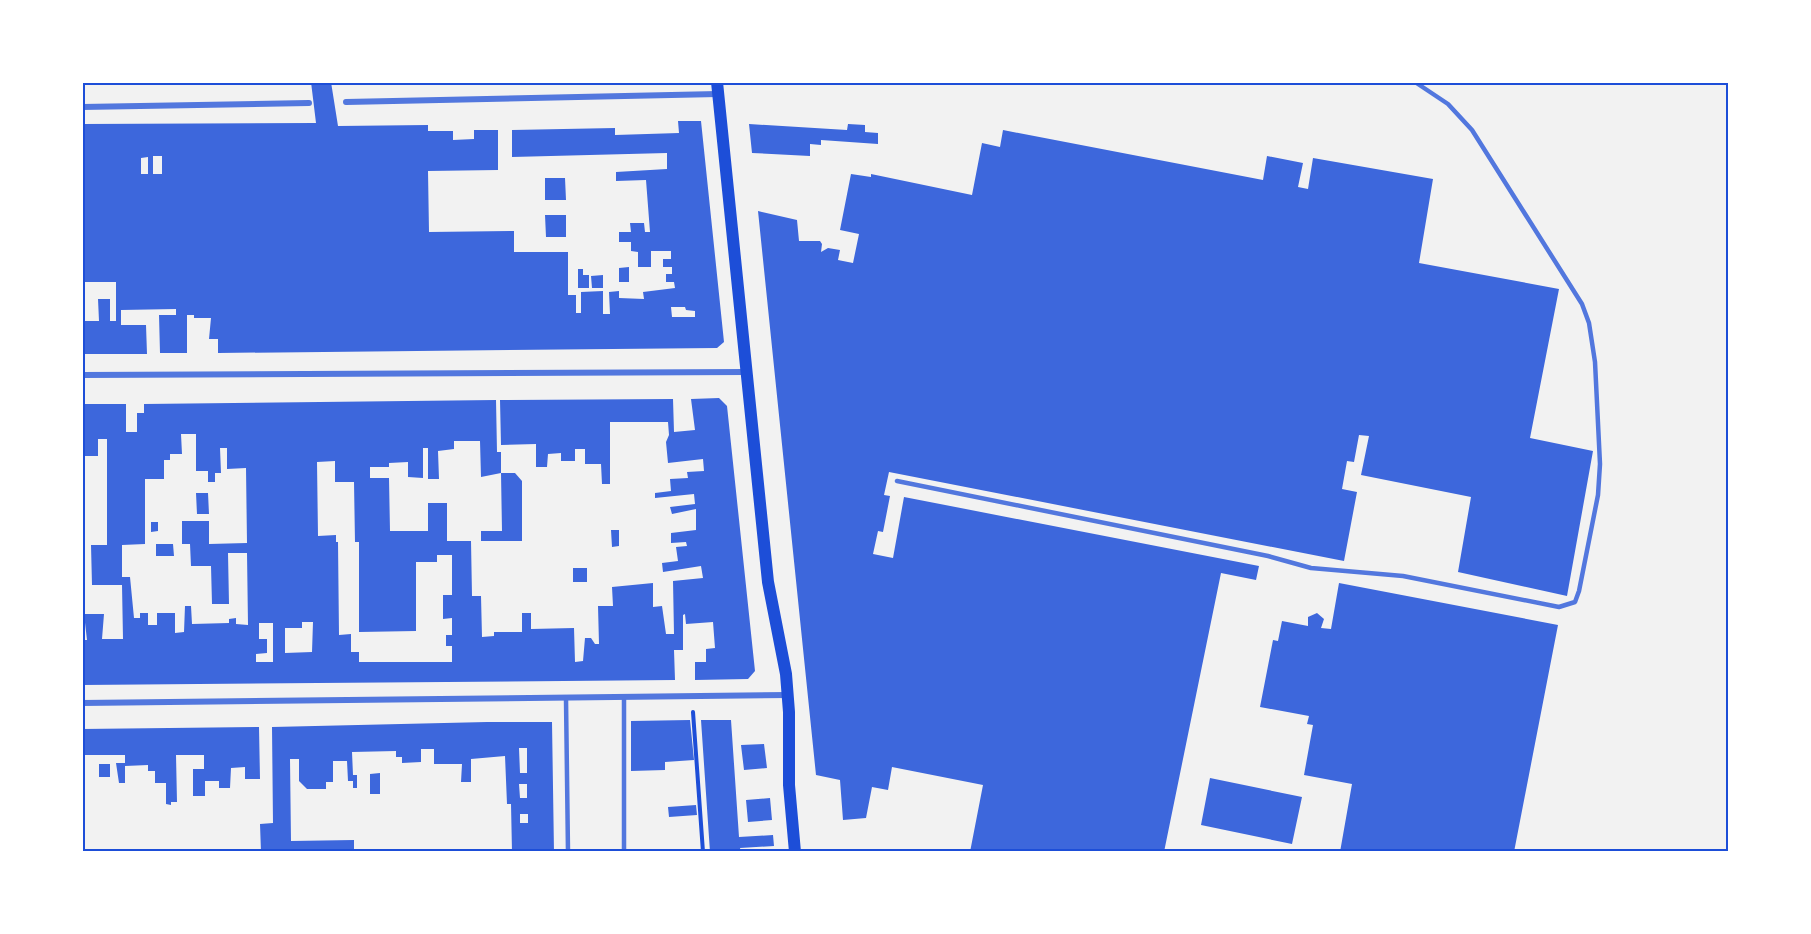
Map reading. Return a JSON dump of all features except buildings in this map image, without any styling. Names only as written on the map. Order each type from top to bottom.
[{"type":"main road","points":[[718,88],[768,582],[788,695],[788,778],[795,852]]},
{"type":"street","points":[[346,102],[718,88]]},
{"type":"street","points":[[82,107],[309,103]]},
{"type":"street","points":[[82,375],[746,372]]},
{"type":"street","points":[[82,703],[692,698],[788,695]]},
{"type":"lane","points":[[897,482],[1268,556],[1311,568],[1402,576],[1559,607],[1575,602],[1600,474],[1595,362],[1589,323],[1582,304],[1472,130],[1448,104],[1415,82]]},
{"type":"lane","points":[[624,698],[624,852]]},
{"type":"lane","points":[[566,699],[568,852]]},
{"type":"path","points":[[692,698],[703,852]]}]
